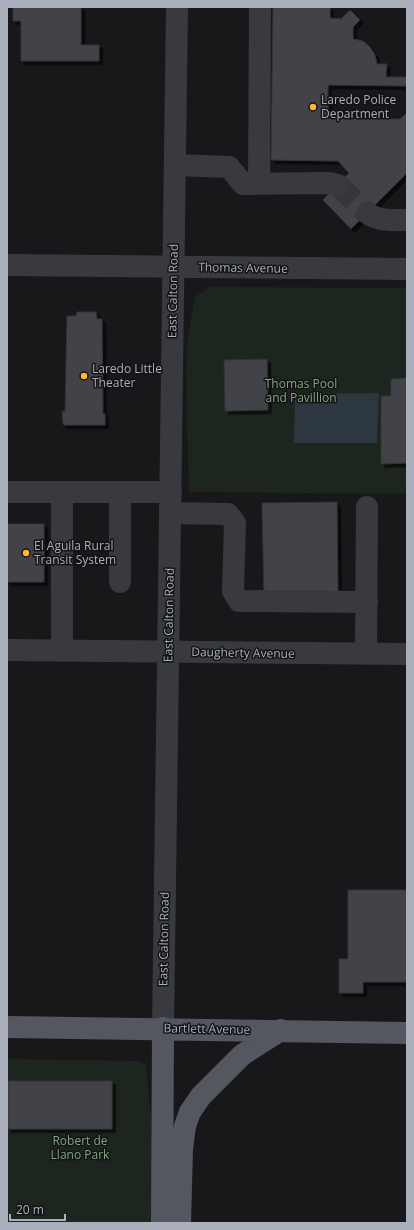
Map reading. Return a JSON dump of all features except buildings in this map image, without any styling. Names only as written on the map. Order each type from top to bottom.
[{"type":"main road","name":"Bartlett Avenue","points":[[7,1027],[407,1032]]},
{"type":"main road","name":"East Calton Road","points":[[162,1223],[163,1028]]},
{"type":"main road","points":[[180,1223],[182,1205],[182,1149],[185,1126],[190,1112],[200,1096],[242,1055],[281,1030]]},
{"type":"street","name":"East Calton Road","points":[[163,1028],[177,7]]},
{"type":"street","points":[[259,184],[260,7]]},
{"type":"street","points":[[175,165],[229,167],[242,184],[329,183],[338,185]]},
{"type":"street","points":[[367,213],[374,218],[383,221],[407,220]]},
{"type":"street","name":"Thomas Avenue","points":[[7,265],[407,269]]},
{"type":"street","points":[[7,492],[120,492],[228,514],[235,523],[233,591],[239,601],[366,602]]},
{"type":"street","points":[[62,492],[62,650]]},
{"type":"street","points":[[120,492],[120,582]]},
{"type":"street","points":[[366,654],[368,507]]},
{"type":"street","name":"Daugherty Avenue","points":[[7,650],[407,654]]},
{"type":"green space","name":"Thomas Pool and Pavillion","points":[[210,287],[407,288],[407,494],[189,492],[186,373],[188,336],[195,297]]},
{"type":"green space","name":"Robert de Llano Park","points":[[7,1059],[139,1061],[146,1065],[151,1118],[153,1178],[152,1223],[7,1223]]},
{"type":"shaded area","points":[[379,393],[377,443],[294,443],[295,394]]},
{"type":"tunnel","points":[[338,185],[367,213]]},
{"type":"place","name":"Laredo Police Department","points":[[313,107]]},
{"type":"place","name":"Laredo Little Theater","points":[[84,376]]},
{"type":"place","name":"El Aguila Rural Transit System","points":[[26,553]]}]
